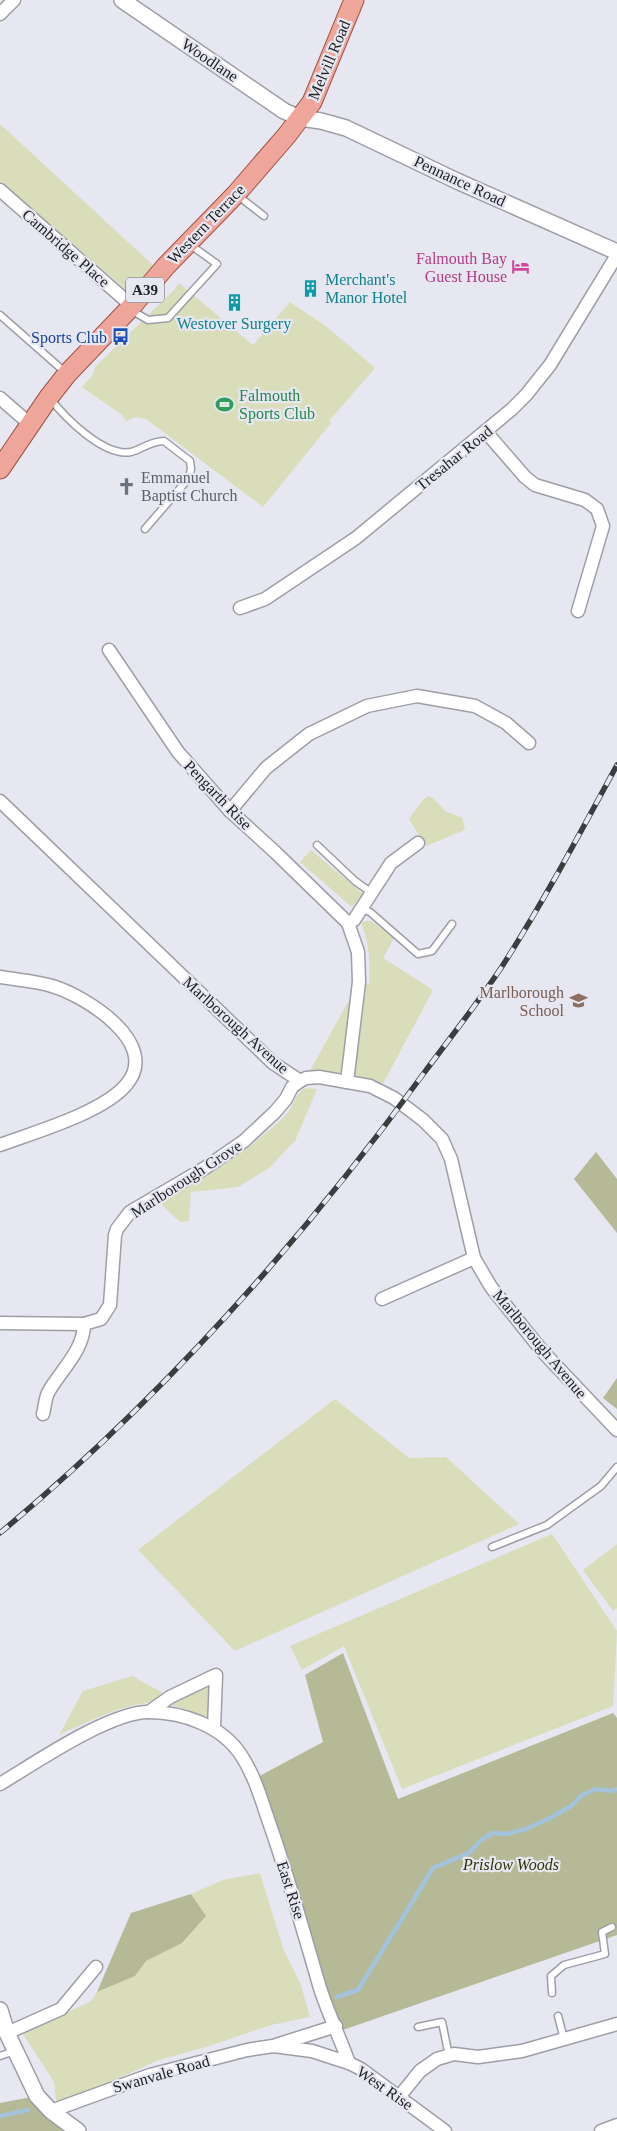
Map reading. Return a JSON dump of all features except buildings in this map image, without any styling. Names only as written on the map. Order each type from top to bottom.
[{"type":"main road","name":"Melvill Road","points":[[300,118],[312,102],[354,0]]},
{"type":"main road","name":"Western Terrace","points":[[0,469],[67,374],[236,194],[287,136],[300,118]]},
{"type":"street","points":[[0,14],[14,0]]},
{"type":"street","name":"Woodlane","points":[[122,0],[284,111],[300,118]]},
{"type":"street","name":"Pennance Road","points":[[300,118],[346,128],[617,254]]},
{"type":"street","name":"Cambridge Place","points":[[0,190],[130,307]]},
{"type":"street","name":"Tresahar Road","points":[[240,608],[265,599],[356,538],[486,432],[526,395],[550,365],[617,254]]},
{"type":"street","points":[[0,398],[31,425]]},
{"type":"street","points":[[486,432],[525,477],[535,485],[585,500],[597,510],[603,526],[578,610]]},
{"type":"street","name":"Pengarth Rise","points":[[109,650],[178,752],[230,811],[348,923],[358,952],[359,982],[347,1082]]},
{"type":"street","points":[[230,811],[266,768],[309,734],[367,706],[416,696],[475,706],[506,723],[529,743]]},
{"type":"street","name":"Marlborough Avenue","points":[[0,801],[273,1063],[300,1081],[306,1078],[319,1077],[370,1086],[394,1098],[423,1120],[442,1139],[451,1159],[474,1258],[491,1287],[542,1352],[617,1430]]},
{"type":"street","points":[[348,923],[354,920],[391,863],[418,843]]},
{"type":"street","points":[[0,977],[52,986],[97,1009],[119,1027],[129,1040],[136,1061],[133,1074],[115,1095],[83,1112],[0,1145]]},
{"type":"street","name":"Marlborough Grove","points":[[84,1324],[101,1319],[110,1305],[115,1235],[130,1212],[205,1168],[244,1141],[275,1112],[286,1099],[292,1087],[300,1081]]},
{"type":"street","points":[[382,1300],[474,1258]]},
{"type":"street","points":[[0,1323],[84,1324],[84,1333],[79,1346],[48,1393],[43,1414]]},
{"type":"street","name":"East Rise","points":[[150,1712],[170,1697],[216,1675],[214,1728]]},
{"type":"street","name":"East Rise","points":[[0,1784],[56,1749],[112,1721],[150,1712],[179,1716],[214,1728],[241,1755],[254,1780],[282,1860],[321,1991],[349,2063]]},
{"type":"street","points":[[7,2032],[61,2009],[96,1967]]},
{"type":"street","points":[[0,2010],[7,2032],[37,2096],[72,2129]]},
{"type":"street","points":[[399,2096],[420,2071],[437,2059],[454,2054],[478,2057],[522,2051],[617,2024]]},
{"type":"street","name":"Swanvale Road","points":[[51,2111],[150,2075],[247,2050],[273,2046],[336,2026]]},
{"type":"street","name":"Swanvale Road","points":[[273,2046],[312,2051],[349,2063]]},
{"type":"street","name":"West Rise","points":[[349,2063],[361,2069],[445,2131]]},
{"type":"street","points":[[601,2131],[617,2125]]},
{"type":"lane","points":[[236,194],[264,216]]},
{"type":"lane","points":[[130,307],[148,320],[168,318],[188,297],[217,264],[188,243]]},
{"type":"lane","points":[[0,315],[67,374]]},
{"type":"lane","points":[[49,397],[63,416],[80,430],[119,453],[132,452],[158,441],[164,441],[190,461],[192,469],[189,478],[145,529]]},
{"type":"lane","points":[[318,845],[355,880],[372,893]]},
{"type":"lane","points":[[362,908],[370,912],[418,954],[432,951],[452,924]]},
{"type":"lane","points":[[492,1547],[547,1525],[601,1486],[617,1467]]},
{"type":"lane","points":[[552,1993],[551,1976],[564,1965],[605,1954],[602,1932],[612,1927]]},
{"type":"lane","points":[[558,2016],[564,2039]]},
{"type":"lane","points":[[418,2027],[442,2022],[449,2056]]},
{"type":"lane","points":[[0,2056],[16,2051]]},
{"type":"green space","points":[[0,124],[155,267],[129,292],[0,182]]},
{"type":"green space","name":"Falmouth Sports Club","points":[[179,283],[253,345],[290,302],[327,327],[375,368],[329,421],[331,423],[263,507],[146,419],[136,417],[126,421],[122,415],[82,387],[92,376],[96,366]]},
{"type":"green space","points":[[428,796],[433,798],[445,811],[462,818],[465,828],[426,846],[409,819]]},
{"type":"green space","points":[[311,850],[363,894],[352,907],[300,862]]},
{"type":"green space","points":[[371,921],[394,938],[383,958],[433,990],[379,1091],[306,1078],[359,982],[369,984],[369,953],[361,923]]},
{"type":"green space","points":[[304,1088],[317,1089],[295,1141],[269,1168],[238,1187],[191,1192],[189,1221],[180,1222],[162,1205],[162,1201],[210,1173],[257,1141],[285,1116],[298,1094]]},
{"type":"green space","points":[[596,1152],[617,1179],[617,1233],[574,1179]]},
{"type":"green space","points":[[617,1378],[617,1409],[603,1398]]},
{"type":"green space","points":[[335,1399],[409,1458],[446,1457],[519,1524],[235,1651],[138,1550]]},
{"type":"green space","points":[[552,1534],[617,1631],[613,1706],[402,1789],[344,1646],[302,1670],[290,1646]]},
{"type":"green space","points":[[617,1544],[617,1608],[613,1611],[583,1570]]},
{"type":"green space","name":"Prislow Woods","points":[[343,1653],[398,1799],[613,1713],[617,1718],[617,1935],[340,2031],[254,1779],[323,1742],[305,1675]]},
{"type":"green space","points":[[132,1676],[174,1699],[213,1681],[211,1721],[168,1704],[142,1704],[98,1717],[59,1735],[83,1691]]},
{"type":"green space","points":[[260,1873],[283,1948],[301,1985],[310,2017],[271,2025],[209,2046],[156,2061],[57,2107],[54,2082],[23,2034],[91,2001],[97,1992],[135,1976],[146,1961],[182,1943],[206,1916],[191,1894],[223,1880]]},
{"type":"green space","points":[[191,1894],[206,1916],[182,1943],[146,1961],[135,1976],[97,1992],[131,1913]]},
{"type":"green space","points":[[37,2096],[51,2111],[63,2131],[0,2131],[0,2103]]},
{"type":"waterway","points":[[337,1997],[358,1990],[433,1868],[469,1853],[481,1840],[493,1833],[506,1834],[526,1829],[571,1806],[582,1795],[596,1789],[610,1791],[617,1789]]},
{"type":"waterway","points":[[0,2116],[28,2110]]},
{"type":"railway","points":[[0,1533],[59,1482],[172,1373],[226,1316],[328,1197],[377,1136],[501,968],[546,893],[617,765]]},
{"type":"place","name":"Falmouth Bay Guest House","points":[[521,267]]},
{"type":"place","name":"Merchant's Manor Hotel","points":[[311,288]]},
{"type":"place","name":"Westover Surgery","points":[[234,302]]},
{"type":"place","name":"Sports Club","points":[[121,337]]},
{"type":"place","name":"Falmouth Sports Club","points":[[225,404]]},
{"type":"place","name":"Emmanuel Baptist Church","points":[[127,486]]},
{"type":"place","name":"Marlborough School","points":[[578,1001]]}]
